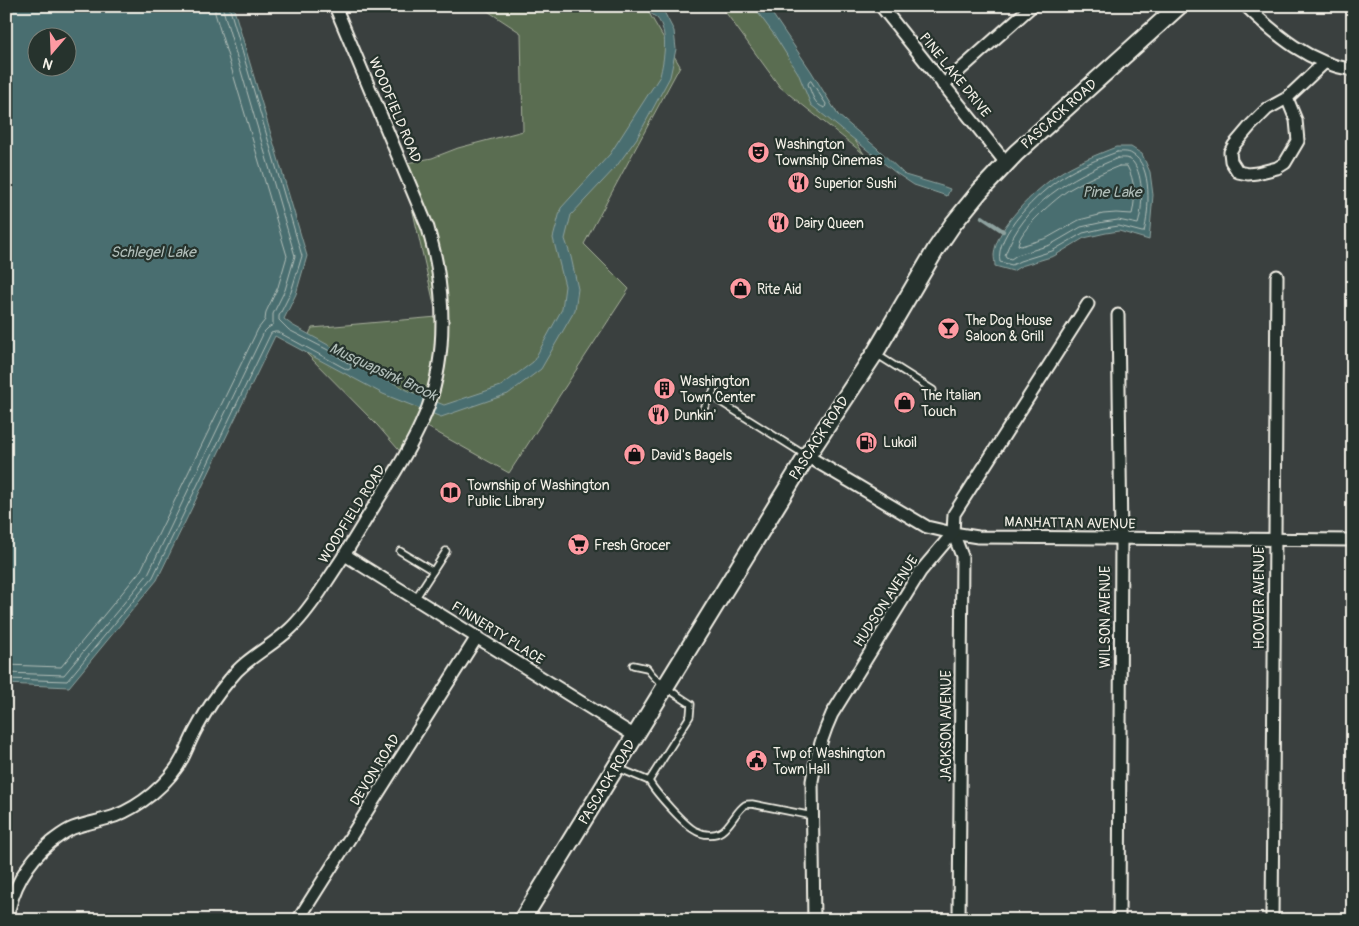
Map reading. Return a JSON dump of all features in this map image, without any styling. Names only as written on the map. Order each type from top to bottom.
[{"type":"street","name":"WOODFIELD ROAD","points":[[7,920],[12,898],[19,880],[42,849],[72,828],[116,815],[136,806],[153,793],[170,776],[182,759],[198,725],[231,677],[245,663],[290,630],[308,609],[345,555],[403,459],[425,415],[433,393],[439,366],[442,300],[437,264],[428,228],[335,6]]},
{"type":"street","name":"PINE LAKE DRIVE","points":[[881,6],[1006,163]]},
{"type":"street","points":[[943,85],[1032,6]]},
{"type":"street","name":"PASCACK ROAD","points":[[522,920],[807,456],[875,353],[936,249],[953,224],[1006,163],[1179,6]]},
{"type":"street","points":[[1246,6],[1283,40],[1303,53],[1324,63],[1353,70]]},
{"type":"street","points":[[1287,98],[1296,120],[1298,141],[1285,163],[1277,168],[1257,173],[1238,172],[1230,161],[1230,152],[1234,145],[1267,109],[1287,98],[1324,63]]},
{"type":"street","name":"HOOVER AVENUE","points":[[1272,920],[1277,276]]},
{"type":"street","points":[[953,534],[954,514],[1088,304]]},
{"type":"street","name":"WILSON AVENUE","points":[[1118,315],[1121,538],[1119,920]]},
{"type":"street","name":"MANHATTAN AVENUE","points":[[807,456],[927,527],[953,534],[978,537],[1353,540]]},
{"type":"street","name":"HUDSON AVENUE","points":[[814,920],[812,782],[815,760],[822,736],[832,714],[920,572],[953,534]]},
{"type":"street","name":"JACKSON AVENUE","points":[[953,534],[962,556],[959,920]]},
{"type":"street","name":"FINNERTY PLACE","points":[[345,555],[635,736]]},
{"type":"street","name":"DEVON ROAD","points":[[298,920],[477,636]]},
{"type":"lane","points":[[875,353],[892,366],[933,390]]},
{"type":"lane","points":[[702,410],[717,385]]},
{"type":"lane","points":[[711,396],[807,456]]},
{"type":"lane","points":[[400,551],[433,570]]},
{"type":"lane","points":[[415,599],[446,551]]},
{"type":"lane","points":[[633,665],[647,668],[653,677],[665,688],[692,704],[690,716],[649,781]]},
{"type":"lane","points":[[616,767],[649,781],[654,790],[686,823],[695,831],[703,834],[714,834],[722,831],[745,805],[752,804],[812,816]]},
{"type":"green space","points":[[480,6],[645,6],[680,66],[584,244],[629,289],[509,473],[422,424],[404,456],[378,426],[302,349],[312,328],[437,317],[402,164],[432,158],[458,148],[523,131],[521,33]]},
{"type":"green space","points":[[721,6],[766,6],[864,154],[780,87]]},
{"type":"water","name":"Schlegel Lake","points":[[6,6],[233,6],[307,256],[296,294],[284,319],[354,362],[409,391],[444,405],[501,386],[533,362],[562,309],[565,286],[553,238],[561,208],[610,154],[660,76],[664,54],[663,30],[657,18],[641,6],[661,6],[674,31],[676,49],[670,77],[637,138],[616,167],[571,215],[565,239],[578,289],[575,310],[541,369],[508,394],[441,417],[383,394],[275,336],[157,580],[69,687],[6,684]]},
{"type":"water","points":[[753,6],[767,6],[838,115],[905,175],[950,189],[947,196],[914,185],[896,173],[811,105],[798,73],[775,36]]},
{"type":"water","name":"Pine Lake","points":[[1116,147],[1131,147],[1142,154],[1150,172],[1153,195],[1149,240],[1119,231],[1106,233],[1084,238],[1054,256],[1021,266],[1013,271],[995,266],[996,244],[1009,221],[1028,200],[1057,175]]},
{"type":"waterway","points":[[982,217],[1003,231]]},
{"type":"place","name":"Washington Township Cinemas","points":[[759,152]]},
{"type":"place","name":"Superior Sushi","points":[[798,183]]},
{"type":"place","name":"Dairy Queen","points":[[779,223]]},
{"type":"place","name":"Rite Aid","points":[[741,289]]},
{"type":"place","name":"The Dog House Saloon & Grill","points":[[949,328]]},
{"type":"place","name":"Washington Town Center","points":[[664,389]]},
{"type":"place","name":"The Italian Touch","points":[[905,403]]},
{"type":"place","name":"Dunkin'","points":[[658,415]]},
{"type":"place","name":"Lukoil","points":[[867,442]]},
{"type":"place","name":"David's Bagels","points":[[635,455]]},
{"type":"place","name":"Township of Washington Public Library","points":[[451,493]]},
{"type":"place","name":"Fresh Grocer","points":[[578,545]]},
{"type":"place","name":"Twp of Washington Town Hall","points":[[757,761]]},
{"type":"water label","name":"Musquapsink Brook","points":[[383,372]]}]
